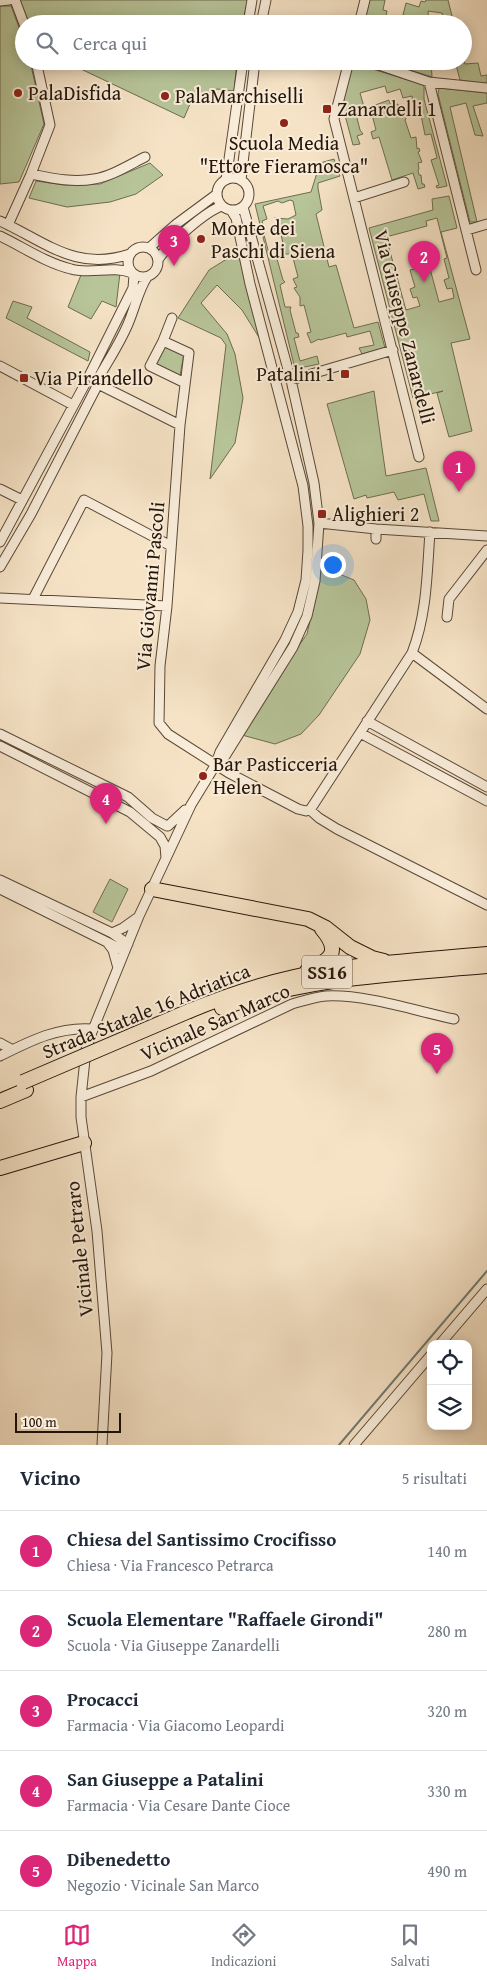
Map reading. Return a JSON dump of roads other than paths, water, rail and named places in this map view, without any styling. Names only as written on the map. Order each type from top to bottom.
[{"type":"highway","points":[[152,889],[308,919],[326,928],[345,944],[372,958],[394,963]]},
{"type":"highway","points":[[295,977],[327,961],[332,952],[330,938],[318,924]]},
{"type":"highway","name":"Strada Statale 16 Adriatica","points":[[190,1015],[297,986],[470,962],[487,954]]},
{"type":"highway","name":"Strada Statale 16 Adriatica","points":[[0,1101],[24,1086],[190,1015],[236,992],[295,977],[394,963],[470,962],[487,966]]},
{"type":"highway","name":"Strada Statale 16 Adriatica","points":[[0,1092],[24,1086]]},
{"type":"highway","points":[[0,1168],[84,1143]]},
{"type":"street","points":[[0,1],[9,0]]},
{"type":"street","points":[[15,0],[21,15]]},
{"type":"street","points":[[250,15],[252,0]]},
{"type":"street","points":[[263,15],[266,0]]},
{"type":"street","points":[[361,15],[365,0]]},
{"type":"street","points":[[5,224],[31,174],[50,125],[38,70]]},
{"type":"street","points":[[226,180],[242,70]]},
{"type":"street","points":[[241,180],[254,70]]},
{"type":"street","name":"Via Giuseppe Zanardelli","points":[[347,70],[334,119],[419,457]]},
{"type":"street","points":[[394,70],[429,82],[487,88]]},
{"type":"street","points":[[429,82],[476,270]]},
{"type":"street","points":[[31,174],[76,181],[95,179],[121,170],[145,157]]},
{"type":"street","points":[[148,248],[217,194],[220,185],[226,180],[231,178],[241,180],[248,188],[249,193],[243,207],[291,380],[314,483],[319,523],[315,581],[307,616],[293,647],[225,756],[216,764]]},
{"type":"street","points":[[354,198],[404,182]]},
{"type":"street","points":[[166,859],[161,830],[191,805],[216,764],[220,752],[285,640],[298,612],[306,580],[308,524],[303,486],[250,284],[236,218],[219,201],[217,194]]},
{"type":"street","points":[[0,567],[31,514],[127,327],[142,285],[147,277],[154,272],[158,260],[164,251],[215,209],[243,207]]},
{"type":"street","points":[[1,236],[10,235],[12,230],[5,224]]},
{"type":"street","points":[[5,224],[71,256],[88,260],[104,259],[130,254],[138,247],[148,248],[155,253],[158,260]]},
{"type":"street","points":[[467,230],[487,224]]},
{"type":"street","points":[[1,236],[71,269],[90,271],[122,269],[147,277]]},
{"type":"street","points":[[0,542],[85,384],[85,378],[90,374],[133,288],[133,274],[128,264],[130,254]]},
{"type":"street","points":[[172,318],[150,366],[185,382]]},
{"type":"street","name":"Via Giovanni Pascoli","points":[[163,341],[189,354],[180,425],[172,546],[160,666],[158,716],[159,723],[168,734],[216,764]]},
{"type":"street","points":[[276,385],[278,378],[282,376],[291,380],[393,350]]},
{"type":"street","points":[[0,366],[73,405]]},
{"type":"street","points":[[90,374],[94,374],[98,383],[180,425]]},
{"type":"street","points":[[85,384],[91,388],[98,383]]},
{"type":"street","points":[[0,489],[22,500]]},
{"type":"street","points":[[33,599],[84,500],[172,546]]},
{"type":"street","points":[[308,524],[312,517],[317,519],[319,523],[376,529],[487,536]]},
{"type":"street","points":[[376,529],[376,539]]},
{"type":"street","points":[[216,764],[229,773],[298,809],[306,812],[310,810],[412,653],[422,624],[424,575],[430,532]]},
{"type":"street","points":[[447,617],[449,599],[487,550]]},
{"type":"street","points":[[0,598],[167,606]]},
{"type":"street","points":[[412,653],[487,709]]},
{"type":"street","points":[[367,721],[487,787]]},
{"type":"street","points":[[360,733],[487,801]]},
{"type":"street","points":[[0,734],[128,798],[159,823],[174,828],[175,837],[168,842],[123,808],[0,746]]},
{"type":"street","name":"Vicinale Petraro","points":[[102,1445],[107,1353],[97,1231],[84,1143],[81,1097],[86,1050],[138,918],[191,805]]},
{"type":"street","points":[[310,810],[318,818],[337,829],[487,905]]},
{"type":"street","points":[[0,880],[112,933],[127,948]]},
{"type":"street","points":[[0,889],[107,942],[127,948]]},
{"type":"street","points":[[112,933],[138,918]]},
{"type":"street","points":[[107,942],[113,950],[118,968]]},
{"type":"street","name":"Vicinale San Marco","points":[[81,1097],[151,1071],[292,1004],[310,999],[326,996],[354,998],[454,1019]]},
{"type":"street","points":[[0,1056],[12,1049],[59,1031],[81,1028],[93,1029]]},
{"type":"street","points":[[0,1043],[12,1049]]},
{"type":"street","points":[[443,1340],[487,1289]]},
{"type":"street","points":[[354,1445],[427,1360]]},
{"type":"waterway","points":[[339,1445],[487,1271]]},
{"type":"place","name":"PalaDisfida","points":[[18,93]]},
{"type":"place","name":"PalaMarchiselli","points":[[165,96]]},
{"type":"place","name":"Zanardelli 1","points":[[327,109]]},
{"type":"place","name":"Scuola Media \"Ettore Fieramosca\"","points":[[284,123]]},
{"type":"place","name":"Monte dei Paschi di Siena","points":[[201,239]]},
{"type":"place","name":"Procacci","points":[[174,266]]},
{"type":"place","name":"Scuola Elementare \"Raffaele Girondi\"","points":[[424,282]]},
{"type":"place","name":"Patalini 1","points":[[345,374]]},
{"type":"place","name":"Via Pirandello","points":[[24,378]]},
{"type":"place","name":"Chiesa del Santissimo Crocifisso","points":[[459,492]]},
{"type":"place","name":"Alighieri 2","points":[[322,514]]},
{"type":"place","name":"Bar Pasticceria Helen","points":[[203,776]]},
{"type":"place","name":"San Giuseppe a Patalini","points":[[106,824]]},
{"type":"place","name":"Dibenedetto","points":[[437,1074]]}]
